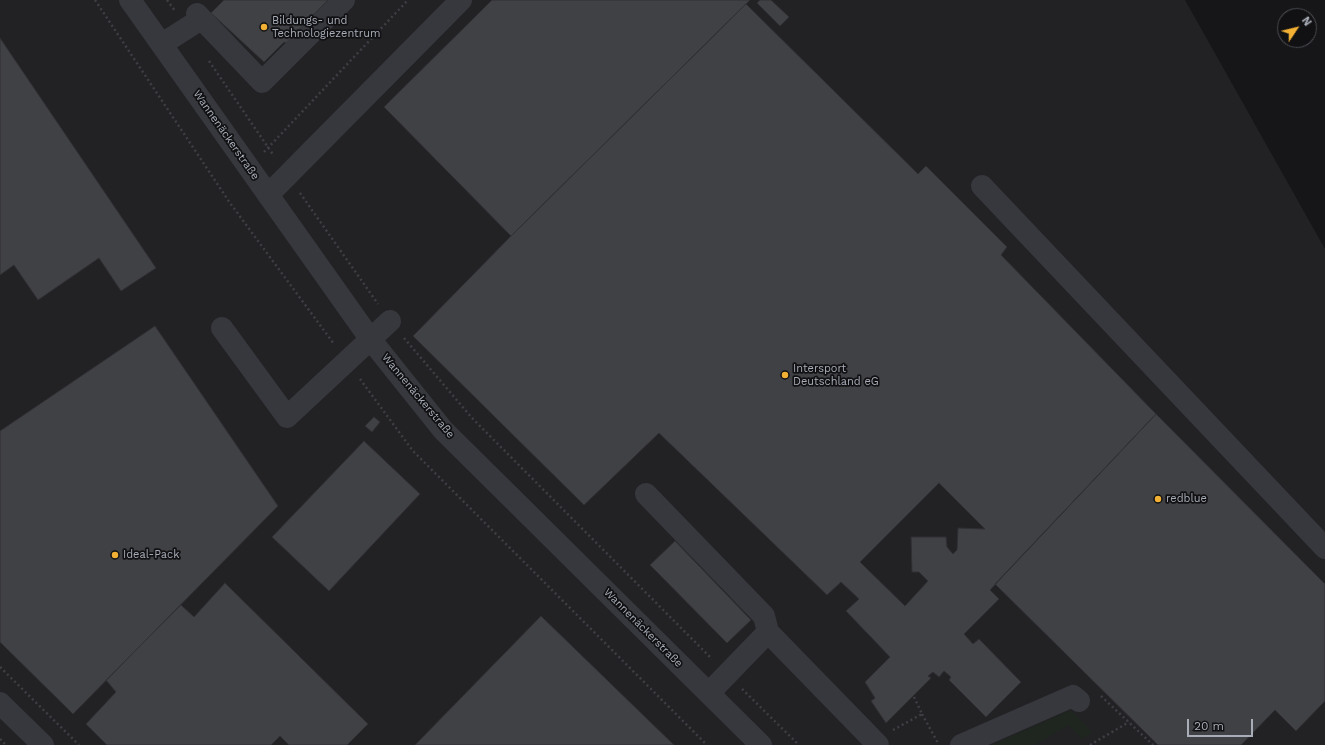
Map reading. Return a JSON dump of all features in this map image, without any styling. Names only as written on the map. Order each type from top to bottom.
[{"type":"street","name":"Wannenäckerstraße","points":[[130,0],[371,340],[443,430],[761,745]]},
{"type":"street","points":[[162,44],[195,20],[262,82],[344,0]]},
{"type":"street","points":[[268,195],[287,174],[461,0]]},
{"type":"street","points":[[982,186],[1325,548]]},
{"type":"street","points":[[222,328],[288,417],[390,321]]},
{"type":"street","points":[[646,494],[764,616],[768,632],[884,738]]},
{"type":"street","points":[[708,693],[768,632]]},
{"type":"street","points":[[961,745],[1073,696],[1079,701]]},
{"type":"street","points":[[0,702],[44,745]]},
{"type":"path","points":[[167,0],[195,20],[268,147],[390,321],[472,418],[799,745]]},
{"type":"path","points":[[250,169],[268,147],[408,0]]},
{"type":"path","points":[[0,667],[79,745]]},
{"type":"path","points":[[914,697],[939,745]]},
{"type":"path","points":[[1104,697],[1153,745]]},
{"type":"path","points":[[884,738],[922,714]]},
{"type":"path","points":[[1090,745],[1129,722]]},
{"type":"path","points":[[0,740],[6,745]]},
{"type":"shaded area","points":[[0,0],[1185,0],[1325,249],[1325,745],[0,745]]},
{"type":"shaded area","points":[[1071,710],[1092,732],[1082,739],[1069,725],[1035,745],[992,745]]},
{"type":"building","name":"Bildungs- und Technologiezentrum","points":[[224,0],[328,0],[286,43],[284,42],[264,62],[211,13]]},
{"type":"building","points":[[492,0],[750,0],[511,236],[384,107]]},
{"type":"building","points":[[760,0],[771,0],[789,17],[780,26],[757,3]]},
{"type":"building","name":"Intersport Deutschland eG","points":[[746,4],[918,174],[926,166],[1007,247],[1001,255],[1156,414],[990,590],[999,599],[964,634],[973,644],[979,639],[1021,682],[986,717],[949,680],[951,677],[944,671],[939,677],[933,672],[928,676],[931,678],[886,723],[871,701],[875,698],[865,682],[890,657],[846,611],[859,599],[841,582],[827,595],[659,433],[584,505],[413,336],[511,236]],"holes":[[[939,483],[985,529],[958,528],[957,550],[953,554],[947,547],[946,537],[911,537],[912,572],[919,572],[928,581],[905,606],[860,562]]]},
{"type":"building","points":[[0,38],[156,268],[121,291],[99,258],[38,300],[14,265],[0,275]]},
{"type":"building","name":"Ideal-Pack","points":[[155,326],[278,506],[73,714],[0,642],[0,431]]},
{"type":"building","name":"redblue","points":[[1156,414],[1325,584],[1325,701],[1296,731],[1275,710],[1241,745],[1158,745],[995,584]]},
{"type":"building","points":[[374,417],[380,422],[372,432],[365,426]]},
{"type":"building","points":[[364,441],[420,494],[329,591],[272,537]]},
{"type":"building","points":[[675,541],[751,620],[727,643],[650,565]]},
{"type":"building","points":[[225,583],[368,724],[347,745],[289,745],[280,736],[271,745],[107,745],[86,724],[116,692],[106,680],[181,605],[194,617]]},
{"type":"building","points":[[541,616],[674,745],[415,745]]},
{"type":"place","name":"Bildungs- und Technologiezentrum","points":[[264,27]]},
{"type":"place","name":"Intersport Deutschland eG","points":[[785,375]]},
{"type":"place","name":"redblue","points":[[1158,499]]},
{"type":"place","name":"Ideal-Pack","points":[[115,555]]}]
